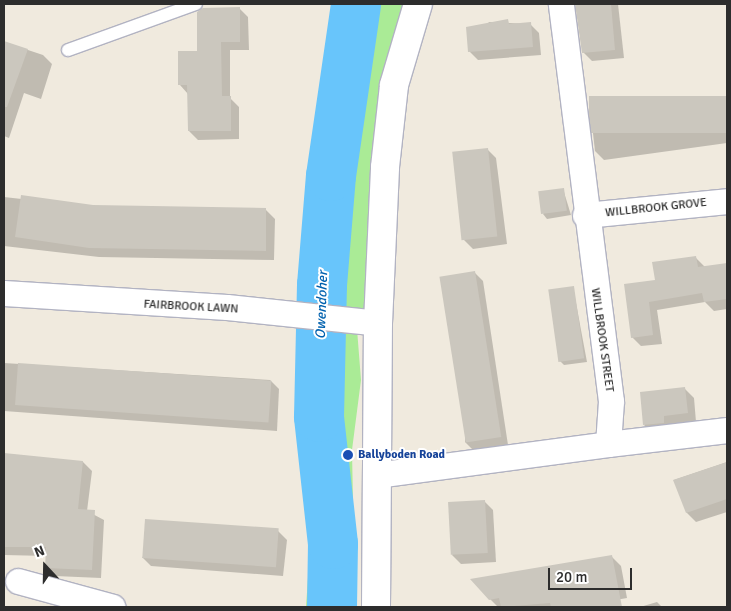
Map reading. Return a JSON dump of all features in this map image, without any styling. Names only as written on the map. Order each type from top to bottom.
[{"type":"main road","points":[[376,607],[378,323],[394,85],[418,4]]},
{"type":"street","name":"WILLBROOK STREET","points":[[561,4],[610,401],[608,444]]},
{"type":"street","name":"WILLBROOK GROVE","points":[[586,215],[727,201]]},
{"type":"street","name":"FAIRBROOK LAWN","points":[[4,294],[227,307],[378,323]]},
{"type":"street","points":[[376,475],[727,430]]},
{"type":"street","points":[[18,580],[113,607]]},
{"type":"lane","points":[[68,50],[196,4]]},
{"type":"green space","points":[[356,4],[417,4],[374,322],[357,329],[361,380],[352,450],[355,607],[306,607],[319,417],[322,285],[331,176]]},
{"type":"building","points":[[575,4],[611,4],[615,50],[582,53]]},
{"type":"building","points":[[240,7],[240,42],[221,42],[222,96],[231,96],[231,131],[188,131],[187,85],[178,85],[178,51],[197,51],[197,12],[203,8]]},
{"type":"building","points":[[508,19],[509,24],[531,22],[533,47],[468,52],[466,27]]},
{"type":"building","points":[[4,41],[28,49],[7,107],[4,107]]},
{"type":"building","points":[[589,96],[727,96],[727,133],[589,133]]},
{"type":"building","points":[[488,148],[497,237],[462,240],[452,152]]},
{"type":"building","points":[[564,188],[567,211],[541,214],[538,191]]},
{"type":"building","points":[[21,195],[93,205],[266,208],[266,251],[89,248],[15,237]]},
{"type":"building","points":[[696,256],[698,267],[727,263],[727,299],[704,302],[702,293],[649,302],[653,335],[631,338],[624,284],[655,280],[652,262]]},
{"type":"building","points":[[475,271],[501,437],[466,443],[439,277]]},
{"type":"building","points":[[574,286],[584,358],[558,362],[548,290]]},
{"type":"building","points":[[18,363],[271,381],[268,423],[15,405]]},
{"type":"building","points":[[685,387],[688,413],[664,416],[664,423],[643,425],[640,392]]},
{"type":"building","points":[[4,453],[83,461],[78,509],[95,510],[92,570],[45,568],[46,547],[4,547]]},
{"type":"building","points":[[727,462],[727,499],[686,513],[673,480]]},
{"type":"building","points":[[485,500],[488,553],[451,555],[448,502]]},
{"type":"building","points":[[145,519],[279,528],[276,567],[142,558]]},
{"type":"building","points":[[612,555],[622,607],[551,607],[550,603],[501,607],[499,598],[489,600],[470,579]]},
{"type":"waterway","name":"Owendoher","points":[[332,607],[333,544],[319,417],[322,285],[331,176],[356,4]]},
{"type":"place","name":"Ballyboden Road","points":[[348,455]]}]
